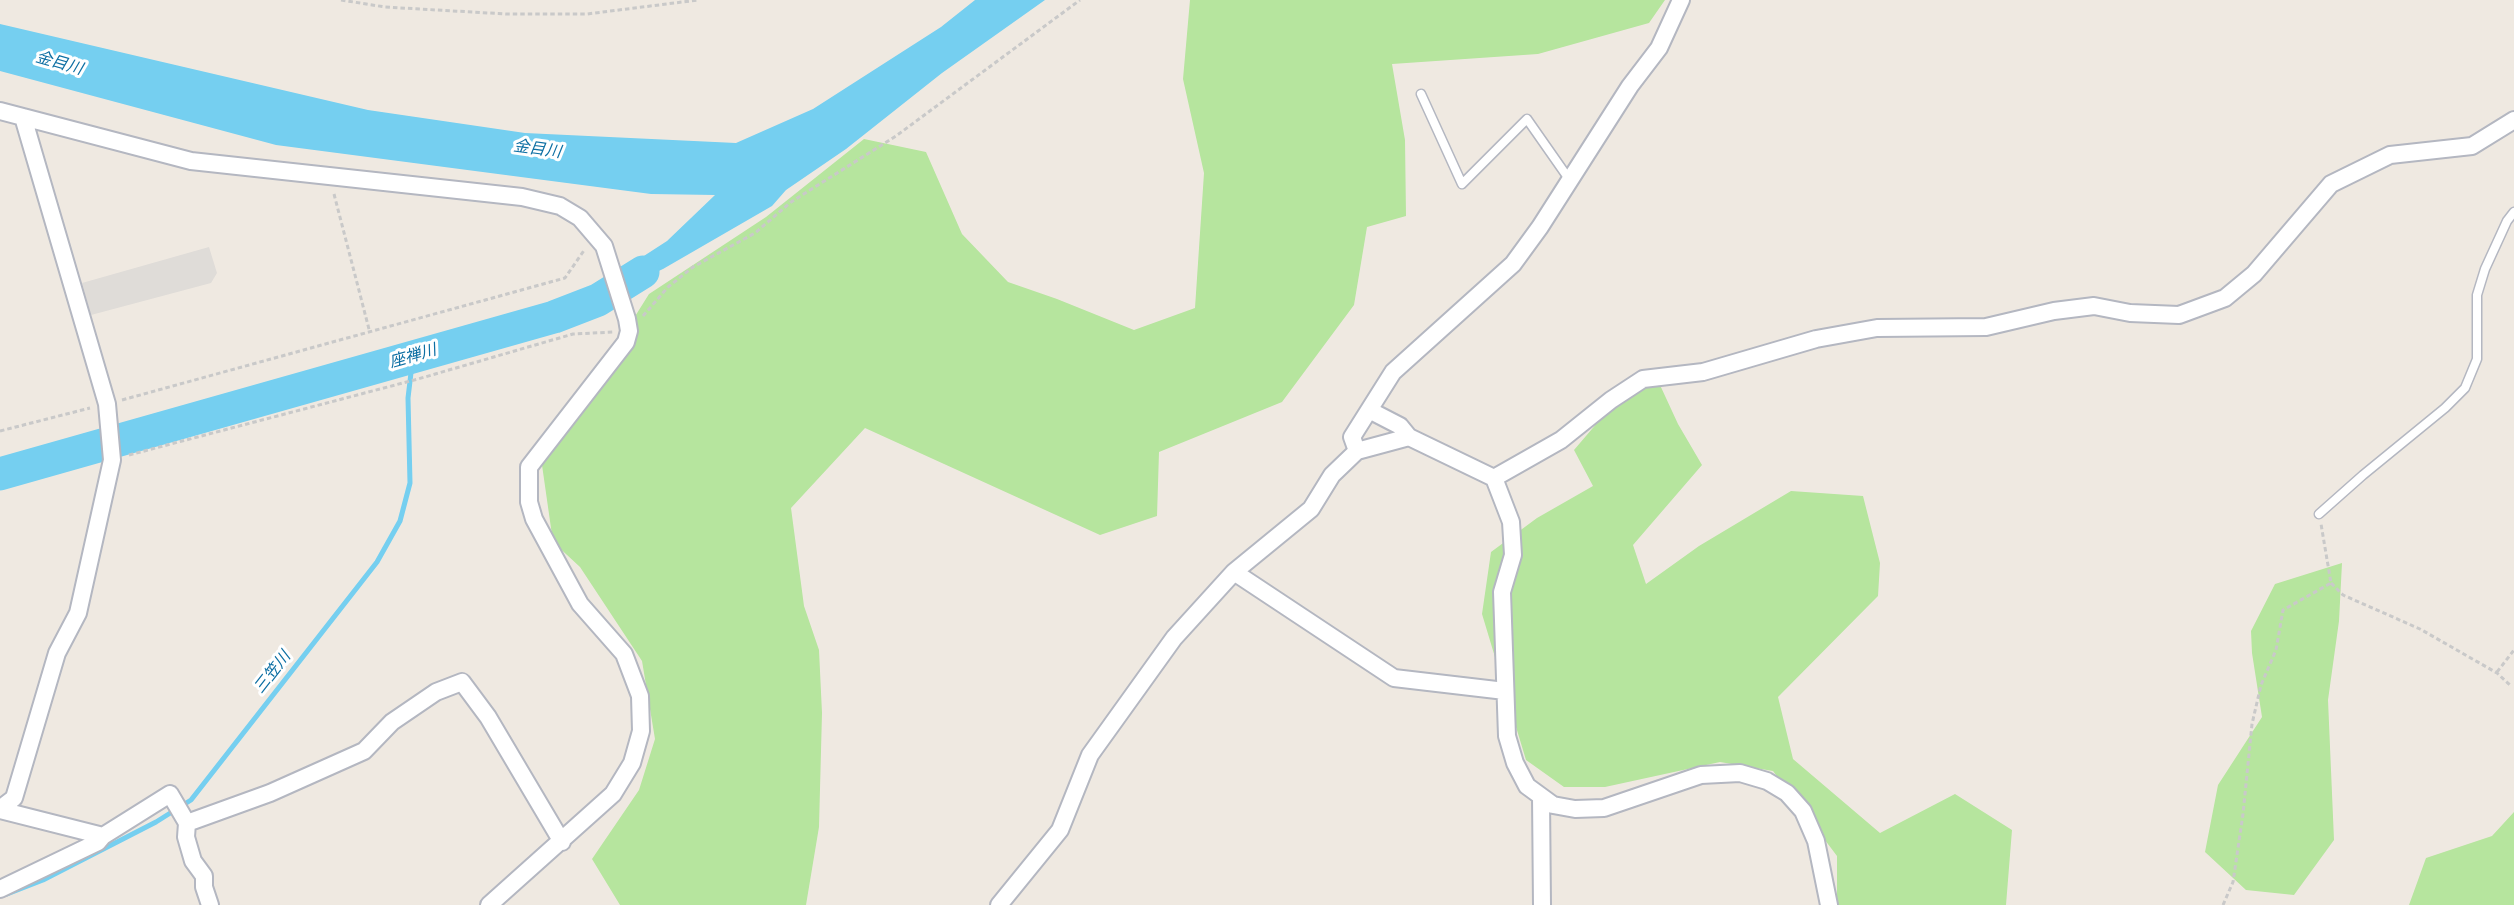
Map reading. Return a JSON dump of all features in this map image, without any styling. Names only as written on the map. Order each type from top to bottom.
[{"type":"street","points":[[1358,451],[1352,437],[1393,372],[1513,264],[1630,86],[1659,48],[1681,0]]},
{"type":"street","points":[[0,111],[191,161],[330,178],[522,197],[560,206],[580,218],[599,241],[628,325],[626,342],[528,467],[529,502],[534,519],[580,604],[624,654],[640,696],[640,731],[632,763],[612,794],[562,842],[489,905]]},
{"type":"street","points":[[0,809],[14,798],[57,653],[78,613],[112,460],[107,404],[23,117]]},
{"type":"street","points":[[1494,478],[1561,441],[1611,400],[1643,379],[1703,372],[1816,339],[1877,328],[1986,327],[2054,311],[2094,306],[2130,313],[2180,315],[2225,298],[2254,273],[2331,184],[2390,155],[2472,146],[2514,120]]},
{"type":"street","points":[[1369,410],[1400,426],[1409,436],[1494,478],[1511,522],[1513,555],[1502,592],[1507,736],[1515,763],[1527,786],[1553,805],[1575,809],[1604,808],[1701,775],[1740,773],[1767,781],[1787,794],[1803,811],[1816,841],[1829,905]]},
{"type":"street","points":[[999,905],[1060,830],[1090,755],[1174,638],[1234,572],[1311,509],[1332,475],[1358,451],[1409,436]]},
{"type":"street","points":[[1234,572],[1394,678],[1505,691]]},
{"type":"street","points":[[187,823],[270,794],[364,752],[392,722],[436,692],[462,682],[488,717],[562,842]]},
{"type":"street","points":[[0,889],[98,842],[103,836],[170,794],[187,823],[186,837],[193,861],[204,876],[204,887],[210,905]]},
{"type":"street","points":[[1541,796],[1542,905]]},
{"type":"street","points":[[0,809],[103,836]]},
{"type":"lane","points":[[1421,94],[1462,184],[1527,119],[1569,179]]},
{"type":"lane","points":[[2319,514],[2445,408],[2465,388],[2477,359],[2477,295],[2489,259],[2507,221],[2514,212]]},
{"type":"path","points":[[341,0],[385,7],[506,14],[587,14],[698,0]]},
{"type":"path","points":[[112,460],[418,379],[573,334],[628,325],[668,286],[693,267],[755,233],[791,201],[896,136],[1080,0]]},
{"type":"path","points":[[330,178],[370,333]]},
{"type":"path","points":[[0,431],[370,333],[565,278],[599,241]]},
{"type":"path","points":[[2319,514],[2331,583],[2343,595],[2420,629],[2497,673],[2511,686]]},
{"type":"path","points":[[2223,905],[2233,882],[2243,814],[2252,724],[2260,685],[2276,650],[2283,610],[2331,583]]},
{"type":"path","points":[[2497,673],[2514,650]]},
{"type":"green space","points":[[1190,0],[1665,0],[1649,23],[1538,54],[1392,64],[1405,140],[1406,216],[1367,227],[1354,305],[1282,402],[1159,452],[1157,516],[1100,535],[865,428],[791,508],[804,606],[819,650],[822,713],[819,827],[806,905],[620,905],[592,859],[639,790],[655,739],[642,661],[580,567],[553,542],[542,465],[649,294],[766,217],[864,139],[926,152],[962,234],[1008,282],[1134,330],[1195,308],[1204,173],[1183,79]]},
{"type":"green space","points":[[1660,385],[1678,424],[1702,465],[1633,545],[1646,584],[1699,546],[1791,491],[1863,496],[1880,563],[1878,596],[1778,697],[1793,759],[1880,833],[1955,794],[2012,830],[2006,905],[1837,905],[1837,856],[1773,771],[1720,762],[1605,787],[1564,787],[1526,760],[1482,614],[1491,552],[1537,518],[1593,486],[1574,450],[1627,388]]},
{"type":"green space","points":[[2342,563],[2339,621],[2328,700],[2334,840],[2294,895],[2246,890],[2205,852],[2218,785],[2262,717],[2251,631],[2275,584]]},
{"type":"green space","points":[[2514,812],[2514,905],[2409,905],[2426,858],[2492,836]]},
{"type":"shaded area","points":[[209,247],[217,273],[211,283],[91,315],[82,283]]},
{"type":"water","name":"金目川","points":[[975,0],[1045,0],[942,73],[846,149],[786,190],[772,206],[663,269],[585,305],[548,318],[667,241],[715,195],[651,194],[276,145],[0,71],[0,24],[368,110],[525,133],[736,143],[813,109],[941,27]]},
{"type":"waterway","name":"座禅川","points":[[0,474],[554,317],[598,300],[643,272]]},
{"type":"waterway","name":"三笠川","points":[[7,894],[43,880],[156,822],[191,800],[377,562],[400,521],[410,483],[408,398],[413,356]]}]
